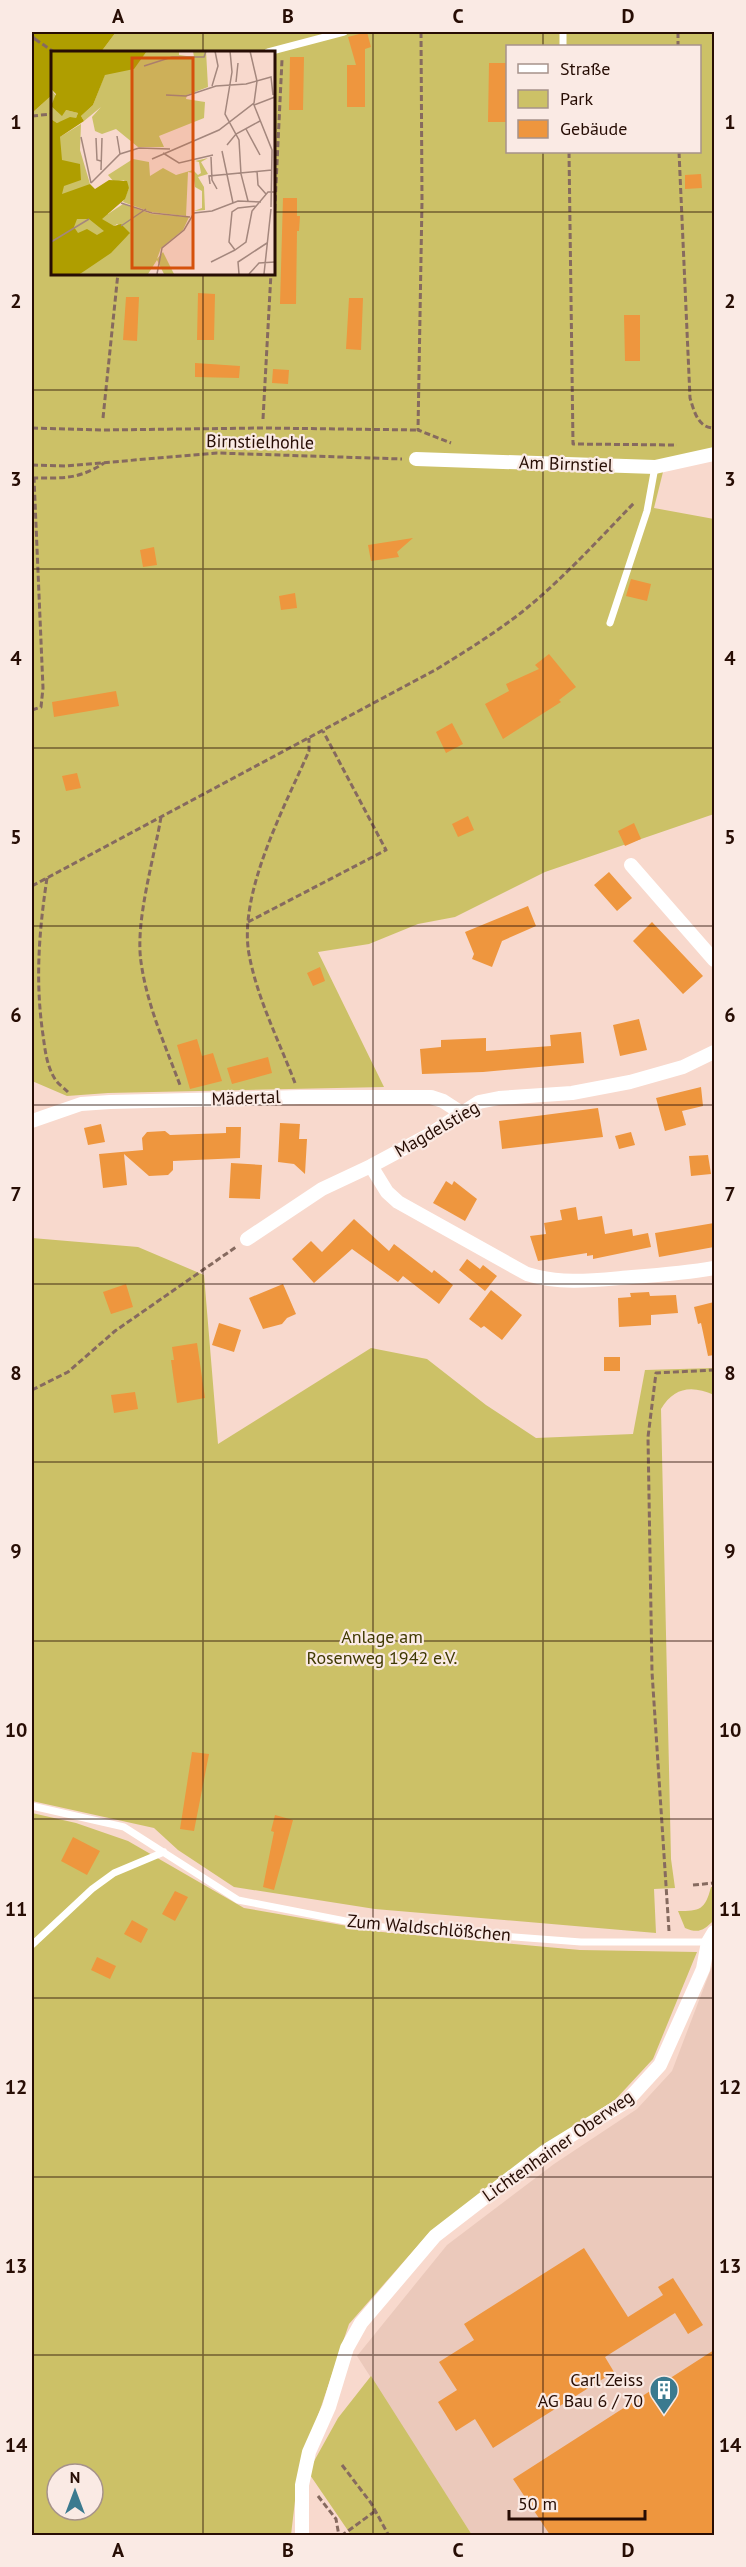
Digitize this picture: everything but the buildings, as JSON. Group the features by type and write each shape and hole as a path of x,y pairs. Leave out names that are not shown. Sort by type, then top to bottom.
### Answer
{"street":[{"name":"Am Birnstiel","path":"416,459 655,467 714,454"},
{"path":"631,865 714,960"},
{"name":"Magdelstieg","path":"247,1239 322,1188 372,1166 427,1136 460,1112 479,1102 499,1098 572,1093 630,1082 683,1066 714,1052"},
{"name":"Mädertal","path":"32,1121 81,1104 300,1097 431,1097 453,1106 460,1112"},
{"path":"372,1166 387,1192 398,1202 527,1274 546,1280 582,1281 692,1272 714,1268"},
{"name":"Lichtenhainer Oberweg","path":"302,2535 303,2479 309,2452 330,2407 347,2348 361,2323 435,2236 544,2152 627,2101 660,2065 703,1969 711,1937"}],"lane":[{"path":"272,51 344,32"},
{"path":"610,623 647,511 655,467"},
{"name":"Zum Waldschlößchen","path":"32,1806 124,1827 238,1900 371,1926 581,1942 669,1942 711,1937"},
{"path":"32,1945 92,1889 114,1873 164,1852"}],"path":[{"path":"417,430 422,201 421,32"},
{"path":"33,38 52,51"},
{"path":"274,228 283,65 281,49"},
{"path":"32,116 51,114"},
{"path":"569,153 573,444 677,445"},
{"path":"679,153 690,398 696,418 709,428 714,428"},
{"path":"103,418 118,274"},
{"path":"263,419 272,274"},
{"path":"32,428 417,430 459,446"},
{"name":"Birnstielhohle","path":"32,465 65,466 218,453 416,459"},
{"name":"Birnstielhohle","path":"33,478 70,478 87,474 104,463"},
{"path":"32,710 41,707 43,688 33,478"},
{"path":"32,886 437,669 486,639 523,611 571,567 651,486"},
{"path":"248,922 386,850 323,731"},
{"path":"300,1097 255,977 249,952 248,922 256,884 270,841 309,751 309,738"},
{"path":"161,817 142,921 141,960 148,996 186,1100"},
{"path":"47,878 39,933 37,981 45,1055 55,1080 81,1104"},
{"path":"32,1390 68,1372 116,1331 247,1239"},
{"path":"669,1942 652,1672 648,1437 656,1373 714,1370"},
{"path":"693,1885 714,1883"},
{"path":"342,2464 371,2503 390,2535"},
{"path":"303,2479 336,2518 340,2535 375,2512"}],"shaded area":[{"path":"32,32 116,32 102,51 51,51 51,96 32,113"},
{"path":"714,1961 714,2535 472,2535 357,2356 447,2245 554,2164 637,2109 672,2071"}],"green space":[{"path":"116,32 714,32 714,450 663,463 654,508 714,519 714,814 545,872 455,917 418,924 369,944 318,952 384,1087 108,1093 67,1096 32,1081 32,113 51,96 51,274 274,274 274,51 102,51"},
{"name":"Anlage am Rosenweg 1942 e.V.","path":"32,1238 138,1247 204,1275 218,1444 371,1348 427,1359 486,1405 536,1438 633,1434 645,1370 714,1368 714,1395 698,1390 684,1390 672,1396 661,1409 671,1859 675,1888 654,1889 656,1933 375,1909 234,1887 178,1850 154,1828 32,1801"},
{"path":"32,1813 76,1823 128,1841 244,1908 382,1932 580,1950 697,1952 653,2059 615,2100 536,2151 428,2234 349,2324 298,2475 291,2535 32,2536"},
{"path":"711,1887 714,1887 714,1920 701,1930 694,1931 685,1928 678,1911 700,1908 704,1905"},
{"path":"371,2376 472,2535 351,2535 308,2472 338,2418"}],"place":[{"name":"Carl Zeiss AG Bau 6 / 70","path":"664,2416"}]}
